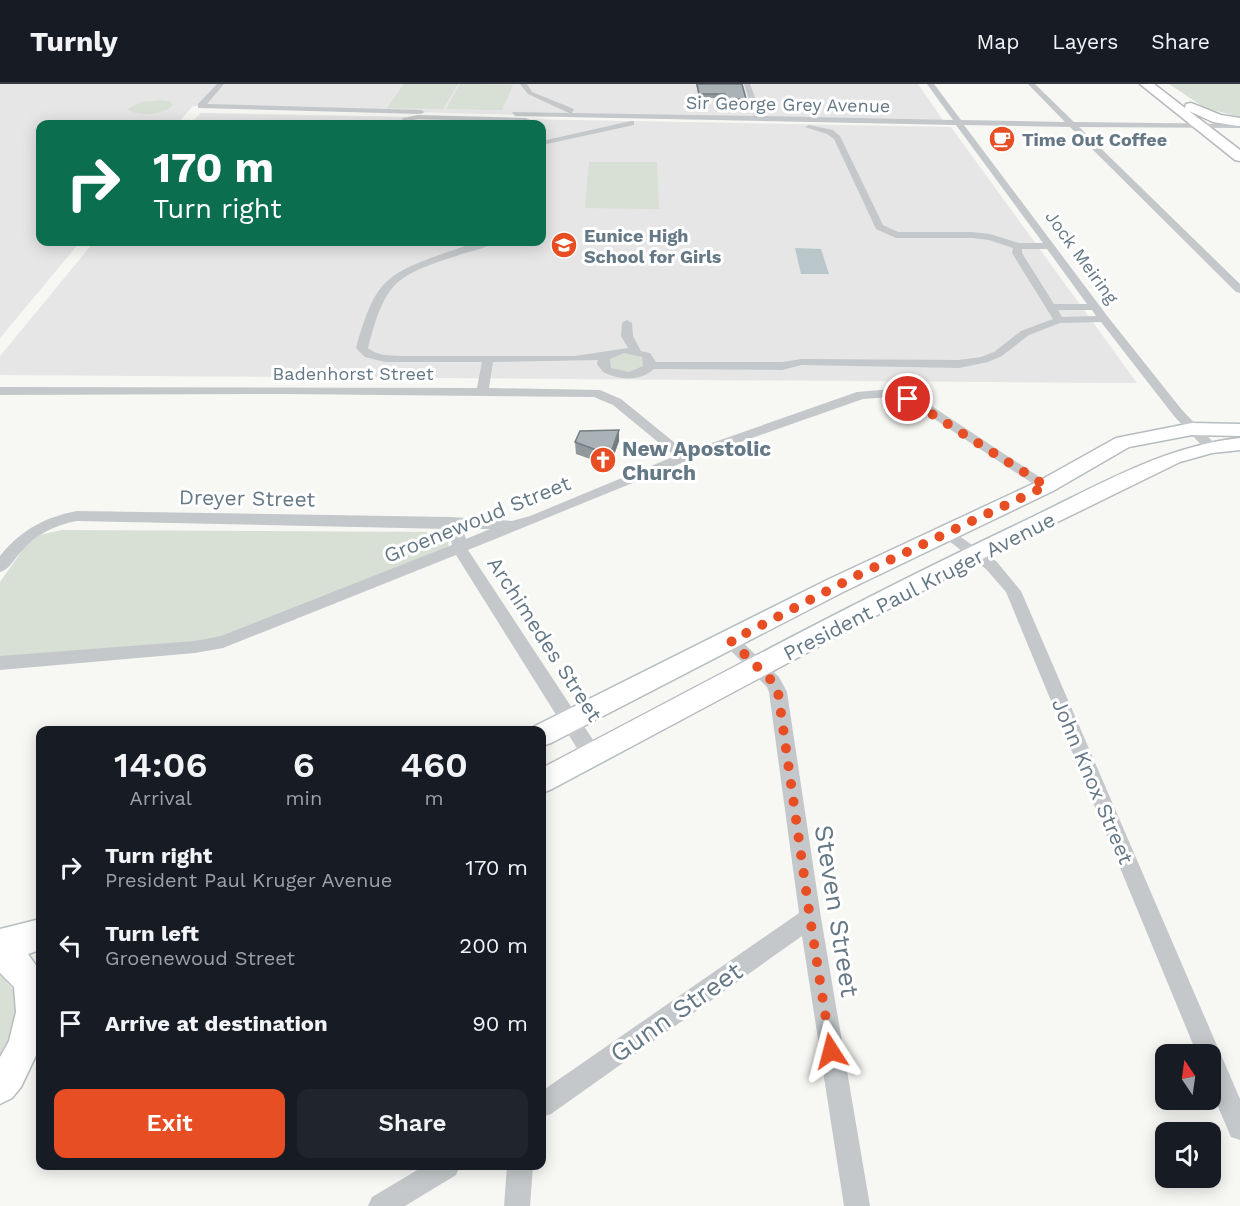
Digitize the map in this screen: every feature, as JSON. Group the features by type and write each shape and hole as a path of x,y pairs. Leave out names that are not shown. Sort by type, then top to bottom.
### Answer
{"highway":[{"path":"1146,84 1240,145"},
{"path":"1159,84 1186,104 1220,141 1240,157"},
{"path":"1186,104 1218,119 1240,123"},
{"path":"1169,126 1194,130 1220,141"}],"street":[{"name":"Sir George Grey Avenue","path":"221,84 201,106 1075,126 1205,124"},
{"path":"523,84 530,93 554,105 596,116"},
{"path":"747,84 759,118"},
{"name":"Jock Meiring","path":"930,84 1104,319 1185,421 1210,447"},
{"path":"1031,84 1240,290"},
{"path":"515,114 530,120"},
{"path":"407,120 418,117 488,120"},
{"path":"546,122 806,126 821,129 837,138 879,227 885,232 896,235 972,235 990,237 1018,246 1051,246"},
{"path":"546,141 635,122"},
{"path":"1075,126 1240,123"},
{"path":"1047,124 1068,128 1091,142"},
{"path":"546,139 548,132"},
{"path":"478,246 406,272 390,282 381,296 362,348 368,354 376,357 488,359 644,357 782,366 802,362 969,363 998,354 1025,333 1059,320 1104,319"},
{"path":"1018,246 1017,253 1059,320"},
{"path":"1051,307 1096,307"},
{"path":"608,357 613,373 629,375 645,370 644,357 627,336 627,323"},
{"path":"608,357 627,336"},
{"path":"482,392 488,359"},
{"name":"Badenhorst Street","path":"0,391 596,393 617,402 684,457"},
{"name":"Groenewoud Street","path":"0,663 213,645 460,549 513,525 535,519 684,457 845,398 861,395 892,393 920,405 1046,486"},
{"name":"President Paul Kruger Avenue","path":"546,733 946,532 1046,486 1123,442 1185,421 1240,430"},
{"name":"President Paul Kruger Avenue","path":"546,779 976,553 1173,458 1210,447 1240,444"},
{"name":"Dreyer Street","path":"0,567 14,547 29,534 46,523 62,517 451,522 513,525"},
{"name":"Archimedes Street","path":"451,522 458,533 460,549 592,754"},
{"name":"John Knox Street","path":"946,532 1003,576 1013,591 1205,1044"},
{"name":"Steven Street","path":"731,641 773,682 778,692 810,918 857,1206"},
{"name":"Gunn Street","path":"546,1102 810,918"},
{"path":"0,945 36,936"},
{"path":"0,955 20,968 31,989 33,1017 23,1049 2,1084"},
{"path":"2,1084 36,1060"},
{"name":"John Knox Street","path":"1221,1083 1240,1128"},
{"path":"381,1206 440,1170"},
{"path":"517,1206 519,1170"}],"shaded area":[{"path":"0,84 918,84 945,123 598,117 193,106 181,120 36,120 36,246 77,246 0,338"},
{"path":"404,84 458,84 443,109 387,108"},
{"path":"460,84 513,85 502,110 446,109"},
{"path":"1169,84 1240,84 1240,117 1205,108"},
{"path":"162,100 171,102 172,106 150,114 132,112 127,109 141,102"},
{"name":"Eunice High School for Girls","path":"201,113 951,127 1137,383 0,375 0,356 91,246 546,246 546,120 194,120"},
{"path":"589,162 657,162 659,209 585,208"},
{"path":"795,248 821,249 829,274 801,274"},
{"path":"622,353 639,355 645,364 637,370 628,372 610,366 609,360"},
{"path":"62,530 447,532 449,550 208,643 0,658 0,582 24,548 40,535"},
{"path":"0,975 14,990 20,1021 0,1073"}],"building":[{"path":"697,84 742,84 746,99 727,99 725,94 699,94"},
{"path":"619,430 610,455 575,442 580,431"}],"place":[{"name":"Time Out Coffee","path":"1002,139"},
{"name":"Eunice High School for Girls","path":"564,245"},
{"name":"New Apostolic Church","path":"603,460"}],"route":[{"path":"831,1051 778,692 773,682 731,641 854,577 1046,486 908,399"}]}
